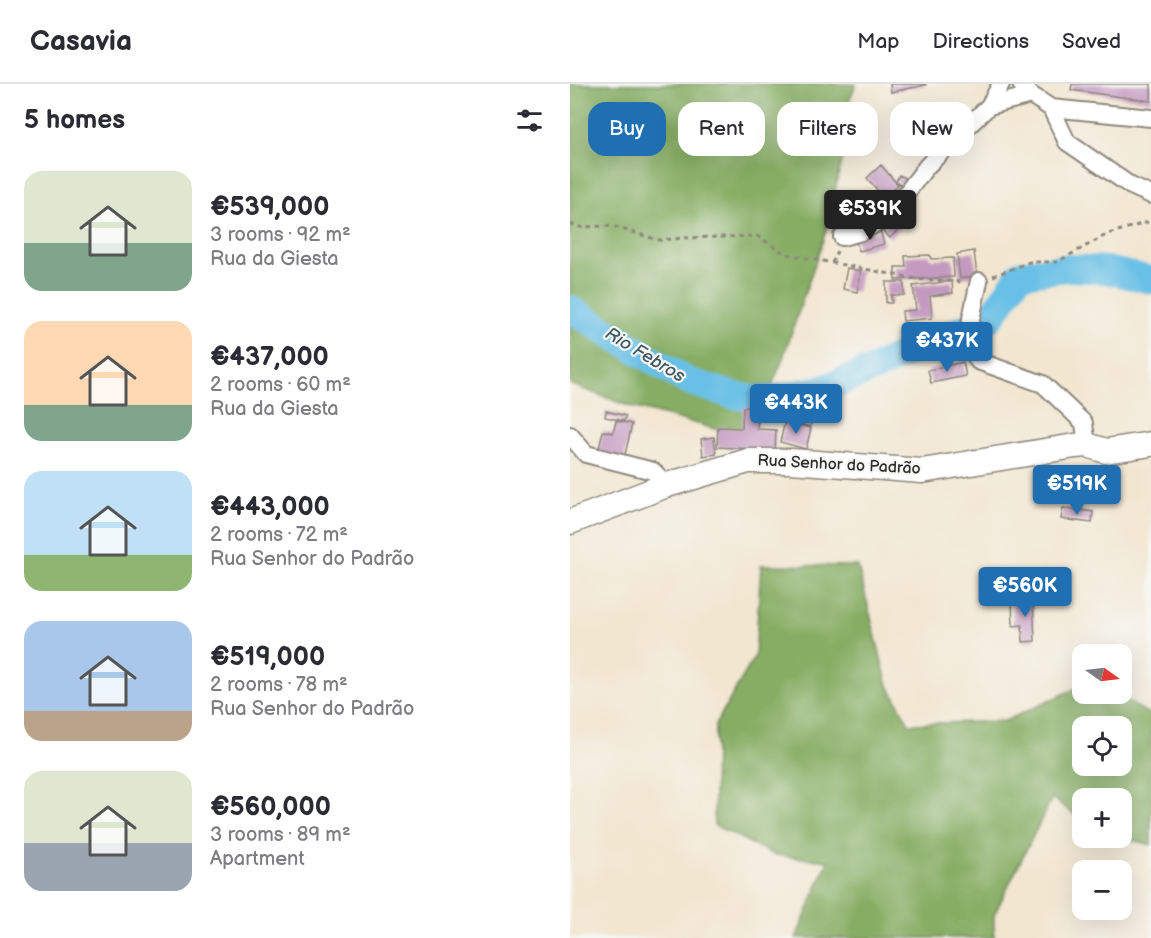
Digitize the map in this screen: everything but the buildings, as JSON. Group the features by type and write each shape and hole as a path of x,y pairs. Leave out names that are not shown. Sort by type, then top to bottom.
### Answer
{"street":[{"path":"842,237 861,232 888,218 927,166 989,106 1001,84"},
{"path":"989,106 1026,89 1051,108 1067,142 1131,186 1151,195"},
{"path":"1051,108 1151,118"},
{"path":"979,281 968,343 978,361 1043,384 1084,423 1087,445"},
{"path":"570,435 586,454 653,471 667,485"},
{"name":"Rua Senhor do Padrão","path":"570,522 667,485 748,461 791,461 922,471 1087,445 1106,451 1151,444"}],"path":[{"path":"570,224 580,227 612,226 658,240 757,236 786,254 917,279 979,281 1030,262 1057,262 1108,234 1151,221"}],"green space":[{"path":"570,84 856,84 849,102 777,102 777,156 842,156 842,159 826,231 781,364 749,439 628,406 570,384"},
{"path":"761,565 858,566 887,682 909,724 1005,721 1072,690 1072,704 1132,704 1151,715 1151,845 1132,840 1132,788 1072,788 1072,813 1052,798 994,915 994,938 796,938 828,861 774,855 714,825 715,725 755,656"}],"waterway":[{"name":"Rio Febros","path":"570,309 687,381 732,395 753,399 774,399 825,388 991,317 1020,274 1067,268 1106,270 1151,280"}]}
